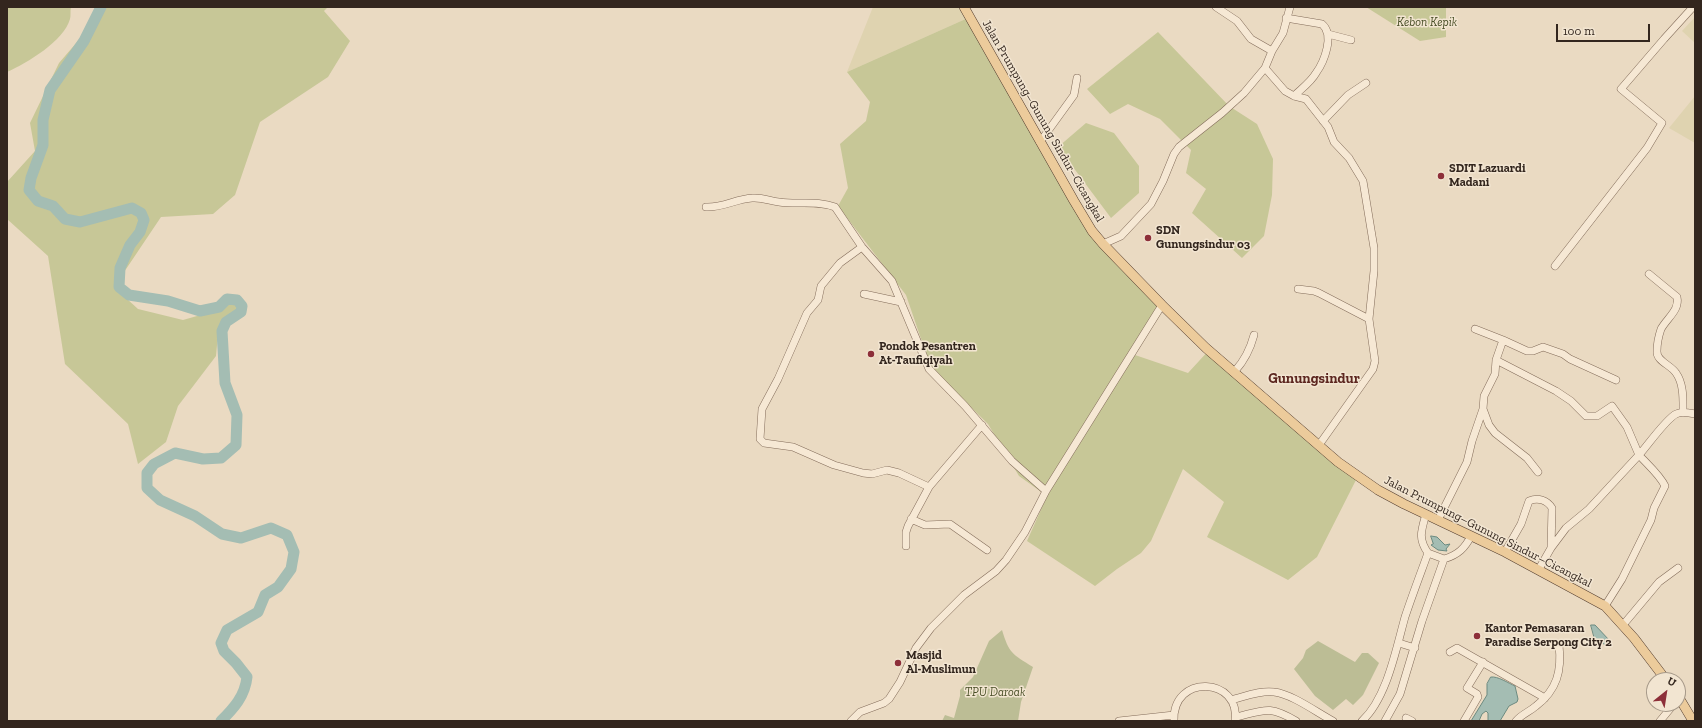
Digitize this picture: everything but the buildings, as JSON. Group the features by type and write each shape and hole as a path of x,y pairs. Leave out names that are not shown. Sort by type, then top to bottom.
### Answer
{"main road":[{"name":"Jalan Prumpung–Gunung Sindur–Cicangkal","path":"964,7 1083,216 1103,244 1206,348 1235,371 1338,462 1378,490 1539,569 1605,606 1623,625 1660,672"},
{"path":"1686,711 1693,721"}],"street":[{"path":"1216,7 1237,21 1251,39 1272,51"},
{"path":"1103,244 1121,236 1151,204 1163,181 1174,154 1179,147 1222,113 1244,93 1265,68 1272,51 1283,32 1290,7"},
{"path":"1555,266 1647,148 1662,123 1621,89 1693,7"},
{"path":"1286,18 1322,24 1328,34 1328,46 1316,74 1294,96"},
{"path":"1328,34 1351,40"},
{"path":"1265,68 1285,91 1294,96 1306,99 1324,121 1334,142 1349,158 1363,181 1374,248 1374,271 1369,319 1375,361 1373,369 1319,445"},
{"path":"1040,142 1074,95 1078,78"},
{"path":"1324,121 1348,95 1366,83"},
{"path":"706,207 715,208 752,198 762,198 786,203 828,205 835,207 862,247 892,281 929,369 965,406 1012,461 1046,491"},
{"path":"862,247 840,263 821,286 818,300 807,313 778,379 762,409 760,439 764,443 793,447 834,466 872,474 887,470 899,473 929,487"},
{"path":"1649,274 1677,297 1678,301 1676,309 1661,330 1656,352 1658,357 1678,375 1682,393 1683,412"},
{"path":"1298,289 1320,293 1369,319"},
{"path":"864,294 901,302"},
{"path":"851,721 860,712 884,703 889,699 900,682 916,648 931,628 964,595 996,571 1006,560 1025,532 1046,491 1162,305"},
{"path":"1475,329 1527,351 1533,351 1542,347 1563,354 1570,359 1616,380"},
{"path":"1235,371 1251,349 1254,335"},
{"path":"1438,520 1467,462 1483,409 1484,396 1495,374 1496,360 1503,340"},
{"path":"1496,360 1556,390 1571,401 1586,416 1597,416 1612,406 1627,427 1639,455 1662,480 1665,486 1654,508 1651,520 1625,573 1605,606"},
{"path":"1483,409 1489,425 1496,433 1527,458 1538,472"},
{"path":"1539,569 1551,548 1566,528 1589,508 1675,414 1683,412 1695,414"},
{"path":"906,546 906,532 929,487 982,425"},
{"path":"1505,552 1521,524 1529,501 1533,499 1541,499 1550,504 1552,508 1551,548"},
{"path":"1426,514 1422,529 1422,544 1428,554 1444,559 1455,556 1466,545 1471,536"},
{"path":"911,520 925,525 950,524 987,550"},
{"path":"1362,721 1367,716 1384,687 1399,643 1406,616 1428,554"},
{"path":"1385,721 1400,694 1422,621 1444,559"},
{"path":"1623,625 1659,582 1678,568"},
{"path":"1399,643 1415,648"},
{"path":"1516,721 1545,698 1557,679 1561,662 1559,645"},
{"path":"1450,652 1457,648 1545,698"},
{"path":"1464,721 1478,696 1467,688 1483,662"},
{"path":"1119,721 1174,718 1178,700 1183,694 1200,686 1209,686 1225,693 1231,700 1236,719 1272,710 1281,712 1296,721"},
{"path":"1231,700 1260,693 1274,692 1288,696 1333,721"},
{"path":"1660,721 1667,712"}],"shaded area":[{"path":"873,7 965,7 970,17 847,72"},
{"path":"1695,17 1695,43 1682,31"},
{"path":"1695,96 1695,143 1669,128"},
{"path":"1431,536 1437,537 1445,545 1450,544 1446,549 1447,551 1438,550 1431,545 1433,544"},
{"path":"1591,625 1595,625 1610,641 1607,647 1595,640"},
{"path":"1491,677 1500,679 1515,686 1518,699 1517,702 1509,706 1500,721 1488,721 1488,713 1486,711 1482,714 1479,721 1471,721 1487,695 1487,684"}],"green space":[{"path":"7,7 71,7 70,19 66,27 53,43 34,57 7,72"},
{"path":"101,7 328,7 324,11 350,41 328,77 260,122 235,195 213,214 161,217 114,287 138,309 183,320 211,312 228,298 237,302 238,310 218,334 216,356 178,406 166,442 138,464 128,424 65,364 48,256 7,219 7,182 35,151 30,123 59,63 96,20"},
{"name":"Kebon Kepik","path":"1366,7 1446,7 1446,37 1420,41"},
{"path":"970,17 1099,239 1165,307 1135,355 1188,373 1210,349 1356,480 1317,557 1288,580 1207,537 1224,502 1183,469 1151,541 1141,553 1095,586 1027,541 1047,496 1019,476 988,424 931,368 906,295 838,206 848,188 840,144 866,121 870,102 847,72"},
{"path":"1158,32 1229,106 1257,124 1273,159 1272,195 1264,236 1242,258 1192,213 1206,189 1186,173 1191,150 1160,119 1128,104 1110,114 1087,89"},
{"path":"1086,123 1114,133 1139,166 1139,193 1111,218 1058,147"},
{"name":"TPU Daroak","path":"1002,630 1007,644 1012,652 1033,667 1021,702 1018,721 942,721 945,715 954,718 960,696 960,690 973,677 989,641"},
{"path":"1318,641 1355,662 1362,653 1368,653 1379,663 1363,695 1353,705 1346,699 1333,710 1315,696 1294,669 1303,658 1306,650"}],"waterway":[{"path":"101,7 84,41 50,90 43,120 43,145 31,178 29,190 38,201 53,206 65,219 80,222 132,208 141,213 144,220 140,232 130,245 120,268 119,287 129,295 168,301 200,311 219,307 227,299 237,300 242,306 241,312 226,322 222,331 225,383 237,415 236,445 221,458 203,459 175,453 154,464 147,473 147,488 160,500 195,516 222,534 241,538 271,528 287,535 294,552 291,569 278,587 265,595 258,612 227,630 221,643 224,651 247,677 241,696 221,721"}],"place":[{"name":"SDIT Lazuardi Madani","path":"1441,176"},
{"name":"SDN Gunungsindur 03","path":"1148,238"},
{"name":"Pondok Pesantren At-Taufiqiyah","path":"871,354"},
{"name":"Kantor Pemasaran Paradise Serpong City 2","path":"1477,636"},
{"name":"Masjid Al-Muslimun","path":"898,663"}],"district":[{"name":"Gunungsindur","path":"1314,379"}]}
